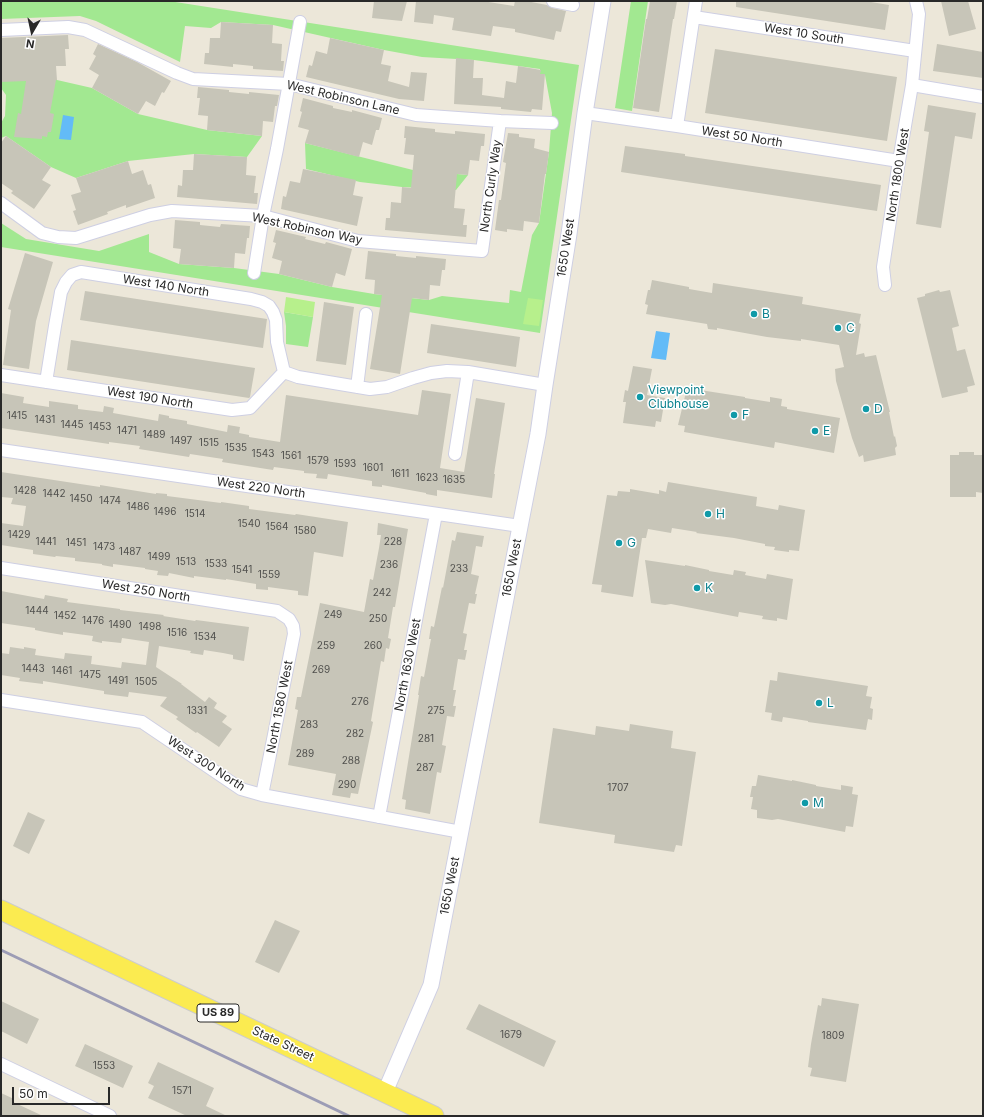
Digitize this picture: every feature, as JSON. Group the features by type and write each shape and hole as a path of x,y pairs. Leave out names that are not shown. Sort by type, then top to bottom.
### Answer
{"main road":[{"name":"State Street","path":"1,910 434,1116"}],"street":[{"path":"553,1 573,5"},
{"name":"1650 West","path":"385,1092 431,985 538,434 569,234 584,113 603,1"},
{"path":"677,126 696,1"},
{"name":"North 1800 West","path":"884,285 884,267 899,162 912,86 918,14 916,1"},
{"name":"West 10 South","path":"694,17 915,51"},
{"path":"254,273 263,216 277,150 300,22"},
{"name":"West Robinson Lane","path":"1,30 68,27 85,30 193,79 289,84 416,115 552,123"},
{"path":"912,86 983,97"},
{"name":"West 50 North","path":"584,113 677,126 899,162"},
{"name":"North Curly Way","path":"482,251 500,121"},
{"name":"West Robinson Way","path":"1,203 42,233 58,237 76,238 150,215 172,212 263,216 358,241 482,251"},
{"name":"West 140 North","path":"46,382 61,292 66,282 72,275 81,272 262,302 269,306 276,320 277,342 284,372"},
{"path":"357,387 366,314"},
{"path":"284,372 298,377 370,389 387,387 431,373 447,371 468,372 545,385"},
{"name":"West 190 North","path":"1,375 232,410 250,408 284,372"},
{"path":"455,454 468,372"},
{"name":"West 220 North","path":"1,450 520,526"},
{"name":"North 1630 West","path":"379,817 436,514"},
{"name":"West 250 North","path":"1,568 277,611 289,619"},
{"name":"North 1580 West","path":"262,795 294,634 293,626 289,619"},
{"name":"West 300 North","path":"1,700 142,722 241,789 262,795 461,832"},
{"path":"1,1064 110,1116"}],"green space":[{"path":"1,1 169,1 579,65 540,333 1,247 1,223 26,239 99,251 149,234 149,252 179,264 234,268 279,274 332,287 374,294 429,300 442,296 509,303 510,290 521,292 532,235 539,223 549,152 552,113 545,75 540,74 540,69 474,60 422,57 273,25 221,22 211,28 185,26 180,62 96,21 80,16 1,19"},
{"path":"631,1 648,1 632,111 615,108"},
{"path":"57,80 92,88 138,114 207,130 262,136 247,157 194,154 128,161 76,178 51,167 6,136 1,138 1,123 5,116 6,95 1,88 1,81"},
{"path":"305,143 413,170 468,175 456,190 402,187 360,182 306,169"},
{"path":"286,297 315,302 313,317 284,312"},
{"path":"528,298 543,300 539,326 523,324"},
{"path":"284,312 313,317 308,347 286,344"}],"water":[{"path":"63,115 74,117 71,140 59,139"},
{"path":"656,331 670,333 666,360 651,358"}],"building":[{"path":"374,1 407,1 402,21 372,18"},
{"path":"416,1 482,1 514,6 515,1 526,1 547,5 552,8 566,11 561,32 556,31 554,40 515,32 515,29 493,26 491,36 452,30 454,18 434,15 433,24 414,22"},
{"path":"650,1 677,1 659,112 633,108"},
{"path":"736,1 865,1 889,5 885,30 736,7"},
{"path":"941,1 968,1 976,29 949,36"},
{"path":"221,22 273,25 272,43 282,44 281,61 284,61 283,71 253,69 253,66 233,64 233,67 204,64 205,53 209,53 210,38 220,38"},
{"path":"68,35 69,49 65,49 66,66 56,66 57,80 50,113 54,114 51,132 48,132 47,137 42,136 42,139 14,137 18,113 21,114 26,81 1,82 1,38"},
{"path":"330,38 384,50 381,64 391,66 388,81 409,87 411,72 427,73 424,101 399,99 306,77 309,65 312,66 316,51 327,54"},
{"path":"98,44 137,62 171,81 164,93 162,92 155,106 146,101 138,114 92,88 99,75 89,69 96,56 93,54"},
{"path":"937,44 983,52 983,78 933,71"},
{"path":"715,49 897,77 887,141 705,113"},
{"path":"456,58 474,60 473,78 483,78 482,95 504,98 506,81 516,83 518,66 541,70 540,74 545,74 542,110 532,109 531,112 501,109 501,107 454,104"},
{"path":"198,87 229,90 229,92 249,94 249,92 279,95 277,106 275,106 273,122 263,121 262,136 207,130 208,116 198,115 200,98 197,98"},
{"path":"303,98 333,106 333,108 352,112 352,110 382,118 379,130 376,130 372,145 363,142 359,157 305,143 309,130 298,127 302,112 300,111"},
{"path":"928,105 976,113 972,139 955,136 941,228 916,224 929,132 924,131"},
{"path":"405,126 435,129 435,132 455,134 455,131 485,134 484,146 481,146 479,161 470,160 468,175 457,174 454,208 465,209 463,225 467,225 466,237 385,230 386,218 390,218 391,202 401,203 402,187 411,188 414,155 404,154 406,138 404,138"},
{"path":"508,133 519,134 519,137 535,139 534,148 549,152 539,223 524,221 523,231 507,229 507,232 495,230 506,163 503,162"},
{"path":"6,136 51,167 42,180 51,185 34,209 11,193 13,191 1,183 1,143"},
{"path":"625,146 881,185 877,211 621,172"},
{"path":"194,154 247,157 246,175 256,176 254,193 258,193 257,204 177,197 178,185 182,186 183,170 193,170"},
{"path":"128,161 132,174 143,170 148,185 151,184 155,198 126,208 126,205 107,212 108,214 78,225 73,211 76,210 71,195 81,192 76,178"},
{"path":"303,169 356,180 353,195 363,197 357,226 281,209 283,196 286,197 290,181 300,183"},
{"path":"175,220 200,222 200,225 220,227 221,224 250,226 245,254 235,253 234,268 179,264 181,249 173,248"},
{"path":"276,230 306,237 305,239 325,244 326,242 352,249 345,276 336,273 332,287 279,274 282,261 272,258 276,243 273,242"},
{"path":"368,251 396,254 396,256 446,259 445,270 442,270 440,286 430,285 429,300 412,298 400,374 370,369 382,295 374,294 375,280 365,279"},
{"path":"25,253 53,262 36,321 29,369 3,365 11,310 8,309"},
{"path":"652,280 712,293 713,283 803,297 802,304 861,314 859,323 861,324 856,355 864,353 865,357 876,355 897,446 895,448 896,455 864,462 863,455 859,457 836,381 835,369 844,367 839,345 801,339 801,341 767,337 717,328 717,330 708,329 707,324 646,314 648,305 645,304"},
{"path":"939,290 940,292 950,290 959,326 952,328 957,351 965,349 975,385 967,387 968,392 942,398 917,298"},
{"path":"85,291 267,319 263,348 80,320"},
{"path":"324,302 354,307 346,365 316,361"},
{"path":"431,324 520,337 516,367 427,353"},
{"path":"71,340 255,368 250,397 67,370"},
{"name":"Viewpoint Clubhouse","path":"633,366 652,369 647,395 665,398 661,422 656,421 655,427 623,423 626,402 623,402 625,390 628,391"},
{"name":"F","path":"687,388 770,402 770,397 782,399 781,406 787,407 787,409 840,418 834,453 775,442 774,448 684,432 685,426 678,425"},
{"path":"422,390 451,394 440,468 464,472 476,398 505,403 494,474 492,498 437,490 437,496 382,485 382,487 372,486 372,481 328,474 327,479 316,478 317,474 304,473 304,471 274,467 273,470 222,462 223,459 190,454 189,457 139,449 140,446 109,442 109,444 1,428 1,393 24,397 23,403 49,407 49,401 78,405 78,409 103,412 104,406 114,408 113,413 158,421 159,414 169,416 169,418 187,421 187,424 227,432 228,425 240,427 239,433 249,435 249,437 280,442 286,395 418,415"},
{"path":"959,452 974,452 974,455 983,455 983,493 976,492 976,497 950,497 950,455 959,455"},
{"path":"1,472 100,487 100,485 156,494 167,494 167,496 249,506 249,509 348,522 343,557 314,552 308,596 298,595 298,591 268,587 268,590 256,589 256,584 226,579 194,576 194,578 169,573 168,576 157,575 158,571 145,568 113,564 113,567 102,564 75,561 75,558 33,554 33,550 1,545 1,523 23,526 26,506 11,504 13,498 1,497"},
{"path":"668,482 757,497 756,506 778,510 779,505 805,510 799,551 789,550 789,552 774,550 775,547 765,546 765,544 672,528 671,533 648,529 646,538 642,538 633,597 601,592 602,585 592,584 607,495 617,496 618,491 630,492 630,489 659,494 659,490 666,492"},
{"path":"378,523 408,529 395,607 393,607 388,638 391,639 389,649 386,648 384,662 381,661 371,721 373,722 358,794 351,793 350,798 332,795 336,774 288,765 298,710 295,709 297,697 301,697 320,603 364,612 370,579 373,580 379,548 381,535 377,535"},
{"path":"457,532 484,536 482,547 476,546 471,574 479,576 475,594 477,594 475,604 469,603 463,633 467,634 464,650 467,650 465,660 458,659 453,690 456,690 453,706 456,706 454,717 447,716 442,745 446,746 441,773 437,772 430,814 405,809 406,800 402,799 421,676 424,677 431,639 429,639 431,626 434,627 452,540 455,541"},
{"name":"K","path":"645,560 685,565 733,575 734,570 746,572 745,575 766,579 767,574 793,579 787,620 777,618 777,621 762,619 763,616 739,612 738,617 671,604 665,605 651,603"},
{"path":"1,591 44,599 45,595 68,599 67,602 164,615 163,616 195,621 249,627 244,661 233,659 233,655 223,653 204,650 203,655 190,653 191,651 159,646 156,667 182,684 205,702 209,697 217,703 214,708 227,716 222,722 232,729 219,747 197,732 196,733 176,719 178,717 160,706 167,697 129,692 128,697 104,694 104,691 43,681 43,684 19,681 20,678 1,675 1,653 9,654 10,647 36,649 35,655 64,659 65,653 92,656 91,664 121,668 122,662 146,665 149,642 122,638 121,643 102,641 102,643 92,641 93,636 63,632 63,635 35,630 35,628 1,623"},
{"name":"L","path":"778,672 868,686 866,696 872,697 870,708 873,709 872,720 868,719 866,730 783,717 782,722 771,720 772,713 765,712 770,680 777,681"},
{"path":"630,724 673,731 671,748 696,752 682,846 676,845 674,852 614,843 615,835 539,823 553,728 595,735 596,726 629,731"},
{"name":"M","path":"758,775 841,790 841,785 853,787 852,794 858,795 853,827 846,826 845,832 778,819 772,820 757,818 757,810 751,809 753,797 750,797 752,786 756,786"},
{"path":"28,812 45,820 29,854 13,846"},
{"path":"275,920 300,931 279,973 255,962"},
{"path":"822,998 859,1004 846,1082 810,1076 812,1068 808,1067 811,1044 818,1005 821,1006"},
{"path":"1,1001 39,1019 27,1044 1,1031"},
{"path":"479,1004 556,1041 544,1067 466,1029"},
{"path":"85,1044 133,1066 123,1088 75,1066"},
{"path":"158,1062 214,1088 206,1106 227,1116 187,1116 148,1098 154,1086 148,1083"},
{"path":"1,1093 14,1099 13,1102 43,1116 1,1116"}],"railway":[{"path":"1,950 349,1116"}],"place":[{"name":"B","path":"754,314"},
{"name":"C","path":"838,328"},
{"name":"Viewpoint Clubhouse","path":"640,397"},
{"name":"D","path":"866,409"},
{"name":"F","path":"734,415"},
{"name":"E","path":"815,431"},
{"name":"H","path":"708,514"},
{"name":"G","path":"619,543"},
{"name":"K","path":"697,588"},
{"name":"L","path":"819,703"},
{"name":"M","path":"805,803"}]}
